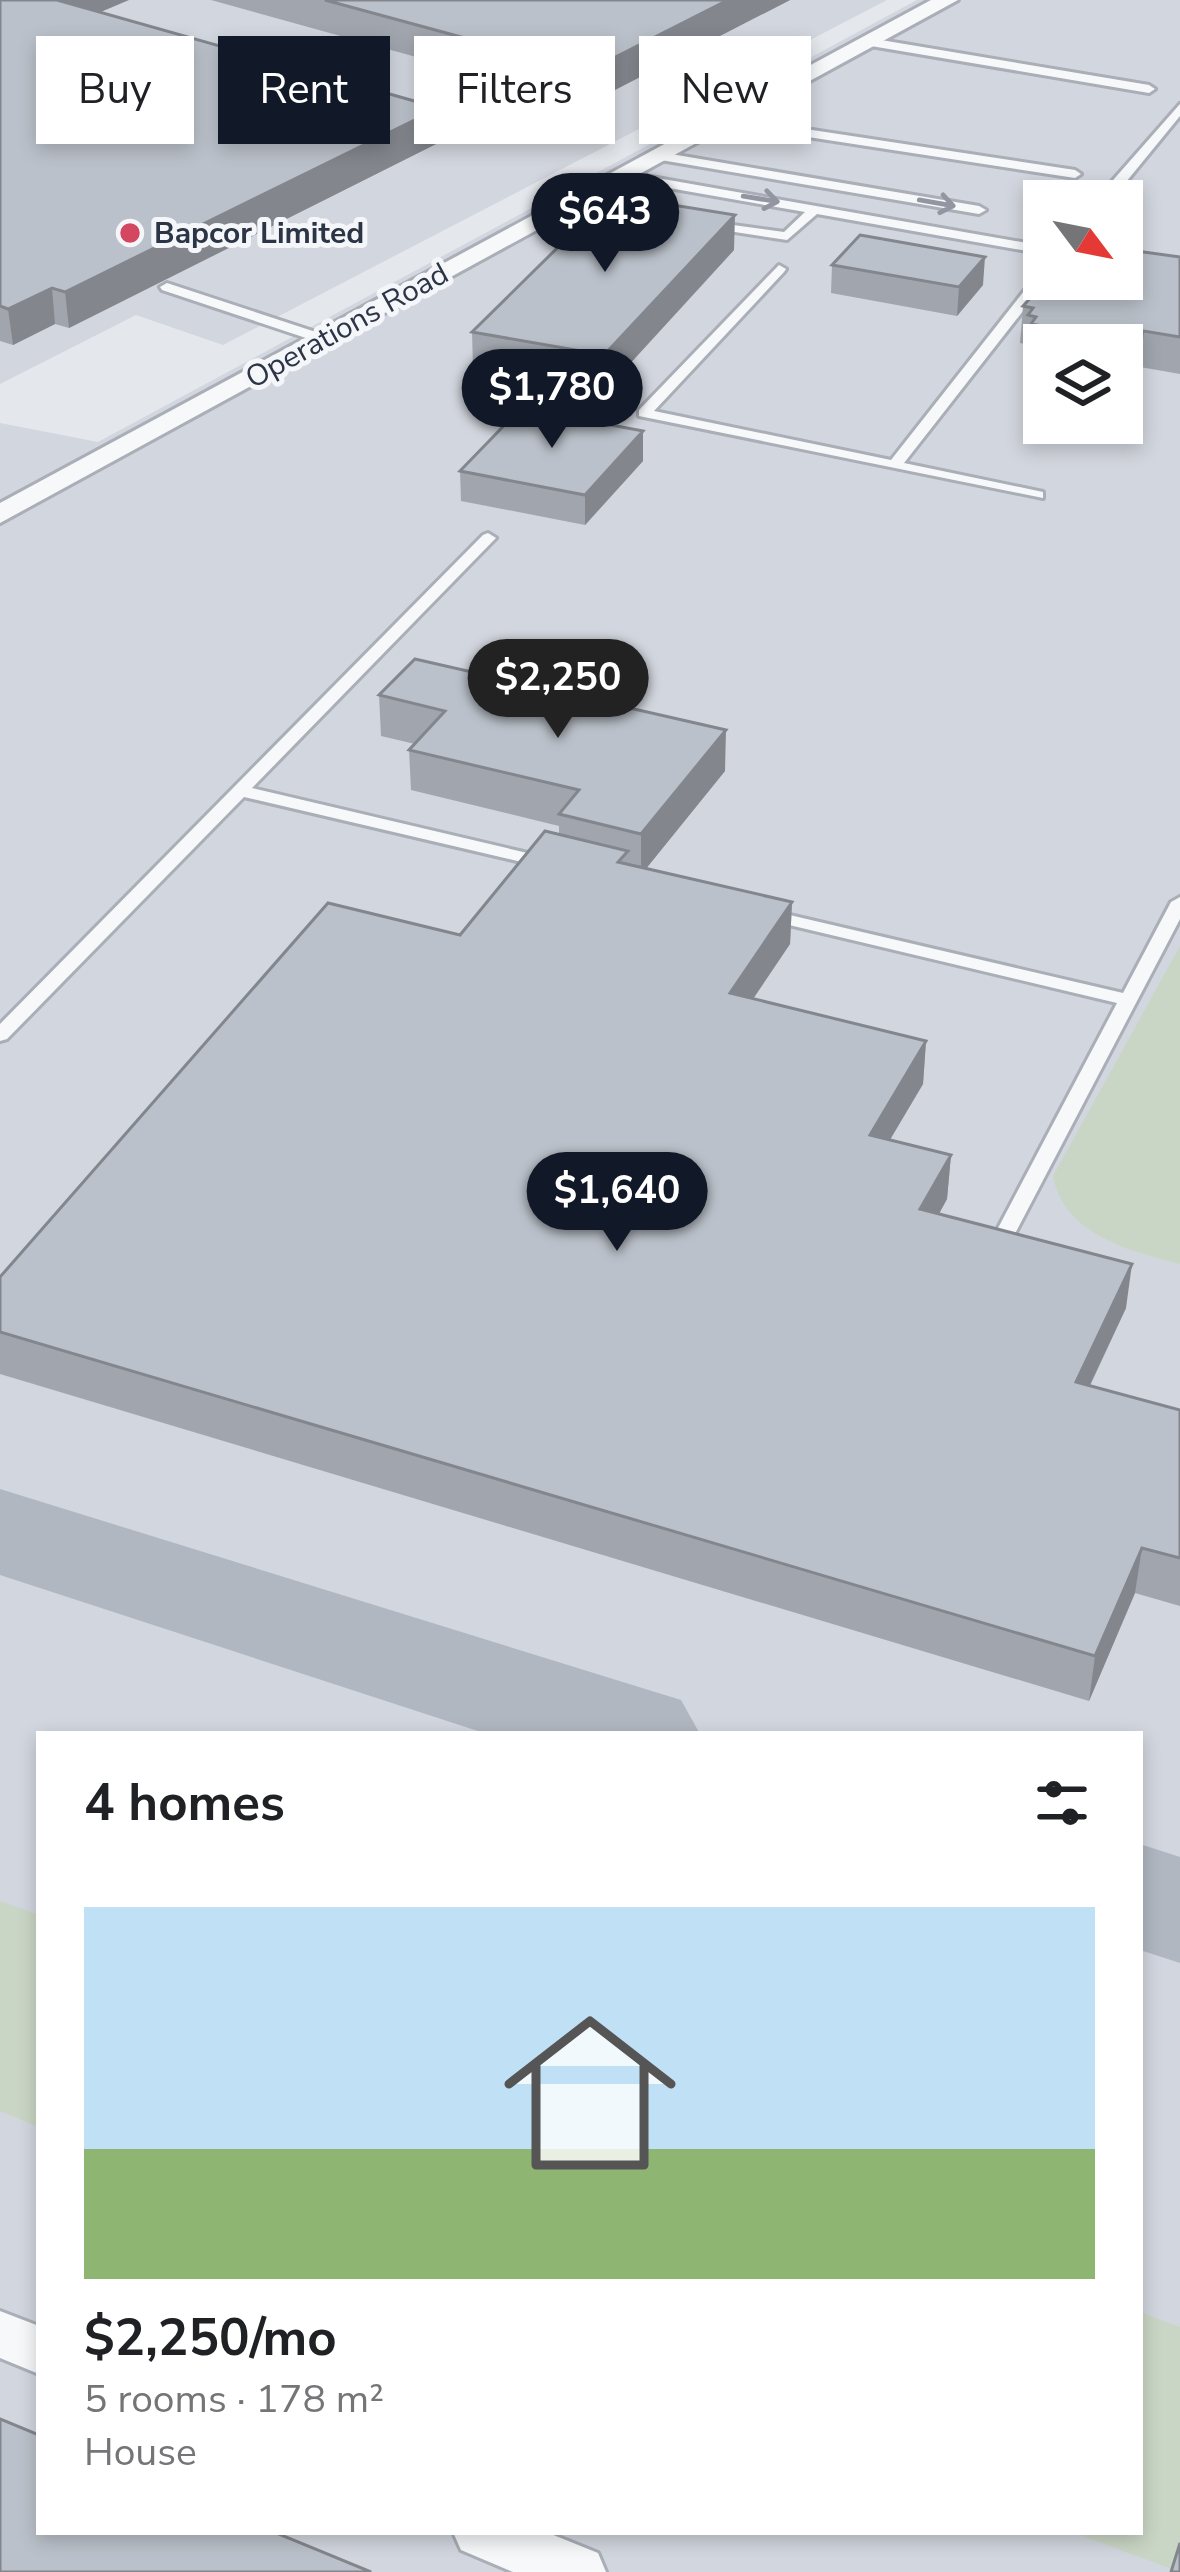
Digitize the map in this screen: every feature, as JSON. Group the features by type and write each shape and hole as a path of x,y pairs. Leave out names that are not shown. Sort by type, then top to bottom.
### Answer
{"street":[{"name":"Operations Road","path":"0,514 947,0"},
{"path":"0,2333 36,2349"},
{"path":"488,2535 578,2572"}],"lane":[{"path":"869,43 1149,89"},
{"path":"1120,180 1180,108"},
{"path":"811,134 1075,174"},
{"path":"659,156 980,210"},
{"path":"623,176 1023,246"},
{"path":"573,203 640,213"},
{"path":"682,220 788,236 816,208"},
{"path":"779,268 644,413 1038,495"},
{"path":"167,287 323,339"},
{"path":"895,464 1024,300"},
{"path":"0,1035 488,538"},
{"path":"242,791 567,868"},
{"path":"998,1247 1180,902"},
{"path":"754,912 1126,999"}],"shaded area":[{"path":"0,0 887,0 811,39 639,36 639,129 615,141 615,36 414,36 414,144 610,144 223,345 136,315 0,384"},
{"path":"917,0 1180,0 1180,2572 0,2572 0,423 98,442 650,144 811,144 811,57"}],"green space":[{"path":"1180,946 1180,1264 1121,1246 1085,1226 1070,1213 1053,1176"},
{"path":"0,1901 36,1914 36,2126 0,2111"},
{"path":"1143,2313 1180,2327 1180,2572 1080,2535 1143,2535"}],"building":[{"path":"0,0 57,0 184,36 36,36 36,144 194,144 194,39 218,46 218,144 366,144 65,292 52,288 8,309 0,306"},
{"path":"325,0 728,0 657,36 639,36 639,45 615,57 615,36 457,36"},
{"path":"390,94 414,101 414,120 390,132"},
{"path":"611,195 735,215 604,355 472,332"},
{"path":"860,235 985,257 959,287 832,265"},
{"path":"1143,252 1180,257 1180,337 1143,332 1143,324 1031,324 1036,317 1028,315 1033,308 1023,306 1029,300 1143,300"},
{"path":"521,408 643,431 585,495 460,471"},
{"path":"415,659 726,730 641,834 559,814 579,790 409,750 445,711 379,695"},
{"path":"545,831 628,851 618,862 792,902 730,993 926,1041 870,1135 951,1155 920,1209 1132,1264 1076,1382 1180,1410 1180,1558 1142,1548 1095,1656 0,1332 0,1277 328,903 460,935"},
{"path":"0,2419 36,2434 36,2535 281,2535 371,2572 0,2572"},
{"path":"1180,2543 1180,2572 1171,2572"}],"taxiway":[{"path":"0,1531 627,1731"},
{"path":"1143,1898 1180,1910"}],"place":[{"name":"Bapcor Limited","path":"130,233"}]}
